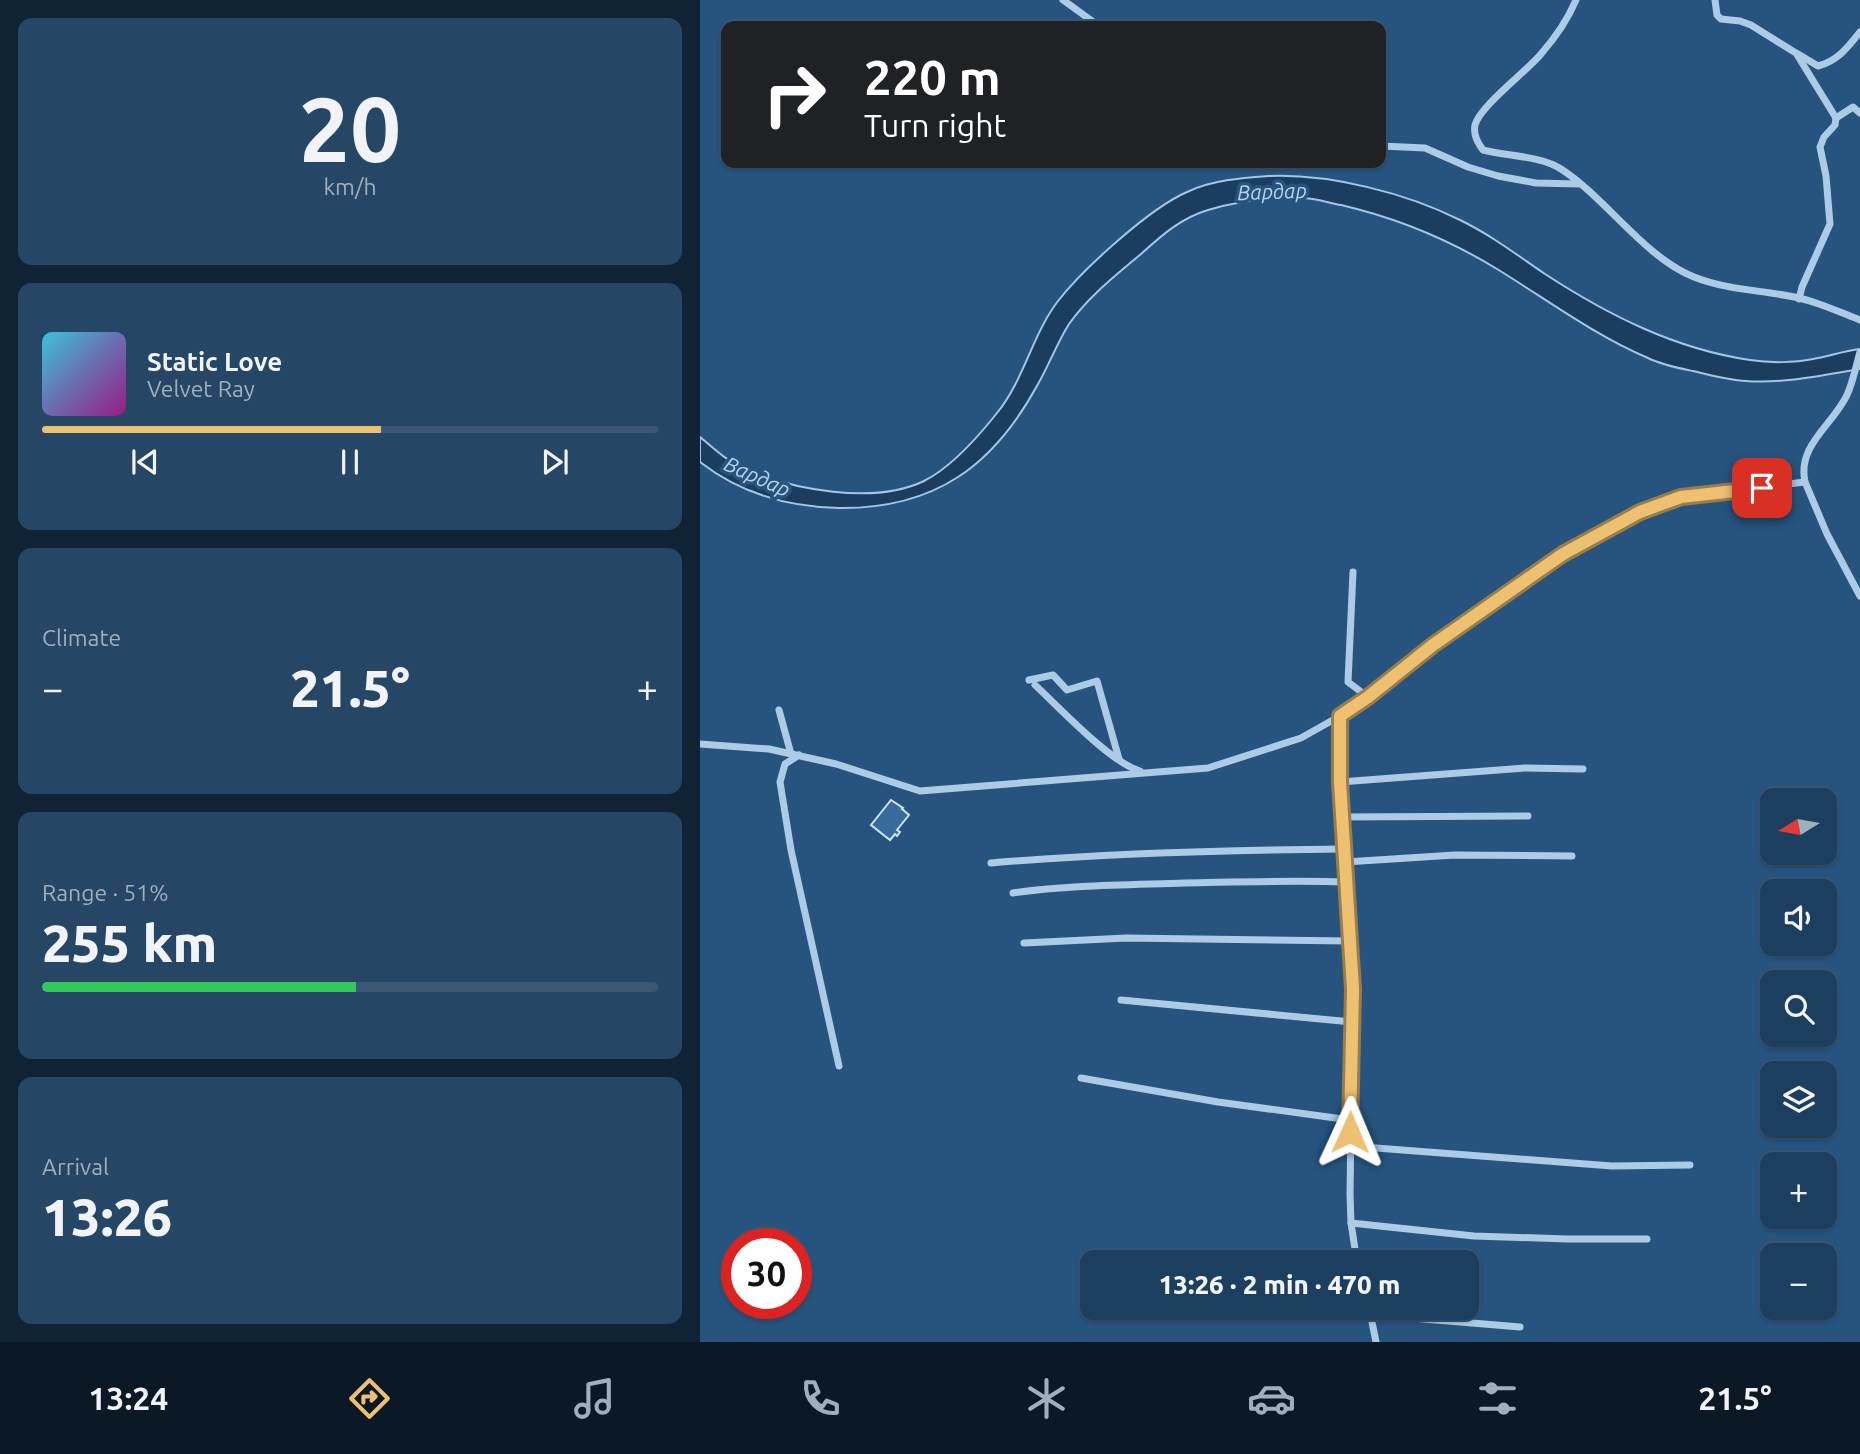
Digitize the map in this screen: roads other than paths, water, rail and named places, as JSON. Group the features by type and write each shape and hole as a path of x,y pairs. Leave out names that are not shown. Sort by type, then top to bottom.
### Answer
{"street":[{"path":"1063,0 1092,21"},
{"path":"1576,0 1571,13 1541,55 1482,113 1475,126 1476,140 1483,150 1534,159 1559,167 1653,251 1692,276 1720,286 1799,299 1860,320"},
{"path":"1715,0 1717,15 1721,19 1751,25 1818,66 1831,63 1860,32"},
{"path":"1796,53 1836,118 1835,125 1824,137 1820,147 1826,176 1830,223 1799,299"},
{"path":"1836,118 1853,107 1860,113"},
{"path":"1386,146 1425,148 1468,167 1498,176 1536,183 1579,184"},
{"path":"1860,352 1847,395 1809,449 1804,467 1805,482 1827,534 1860,596"},
{"path":"700,744 769,749 836,764 920,791 1208,768 1301,738 1340,716 1433,645 1563,554 1640,512 1681,497 1805,482"},
{"path":"1353,572 1352,637 1347,674 1348,682 1368,697"},
{"path":"1118,759 1097,681 1067,690 1053,675 1032,682 1084,732 1128,768 1148,773"},
{"path":"779,710 795,755"},
{"path":"1340,716 1340,782 1350,941 1351,1223 1355,1250"},
{"path":"795,755 785,764 780,782 791,850 839,1066"},
{"path":"1340,782 1525,768 1583,769"},
{"path":"1342,817 1528,817"},
{"path":"991,863 1193,850 1344,849"},
{"path":"1345,862 1455,855 1572,856"},
{"path":"1013,893 1143,884 1283,880 1346,882"},
{"path":"1024,943 1125,938 1350,941"},
{"path":"1121,1000 1352,1022"},
{"path":"1081,1078 1218,1102 1350,1120"},
{"path":"1350,1146 1612,1166 1690,1165"},
{"path":"1351,1223 1474,1236 1647,1239"},
{"path":"1372,1320 1376,1342"},
{"path":"1436,1320 1520,1327"}],"water":[{"name":"Вардар","path":"1270,176 1318,178 1368,187 1439,210 1482,232 1593,303 1643,328 1695,348 1765,362 1806,360 1860,349 1860,369 1760,382 1726,378 1664,364 1609,339 1479,258 1422,231 1362,210 1317,200 1266,199 1219,207 1180,222 1112,278 1069,324 1038,384 1001,439 980,460 932,491 904,501 873,506 839,508 801,505 748,490 700,462 700,437 743,468 785,483 809,488 833,492 882,492 924,481 954,460 990,422 1014,386 1041,328 1058,301 1118,240 1155,211 1187,192 1217,182"}]}
